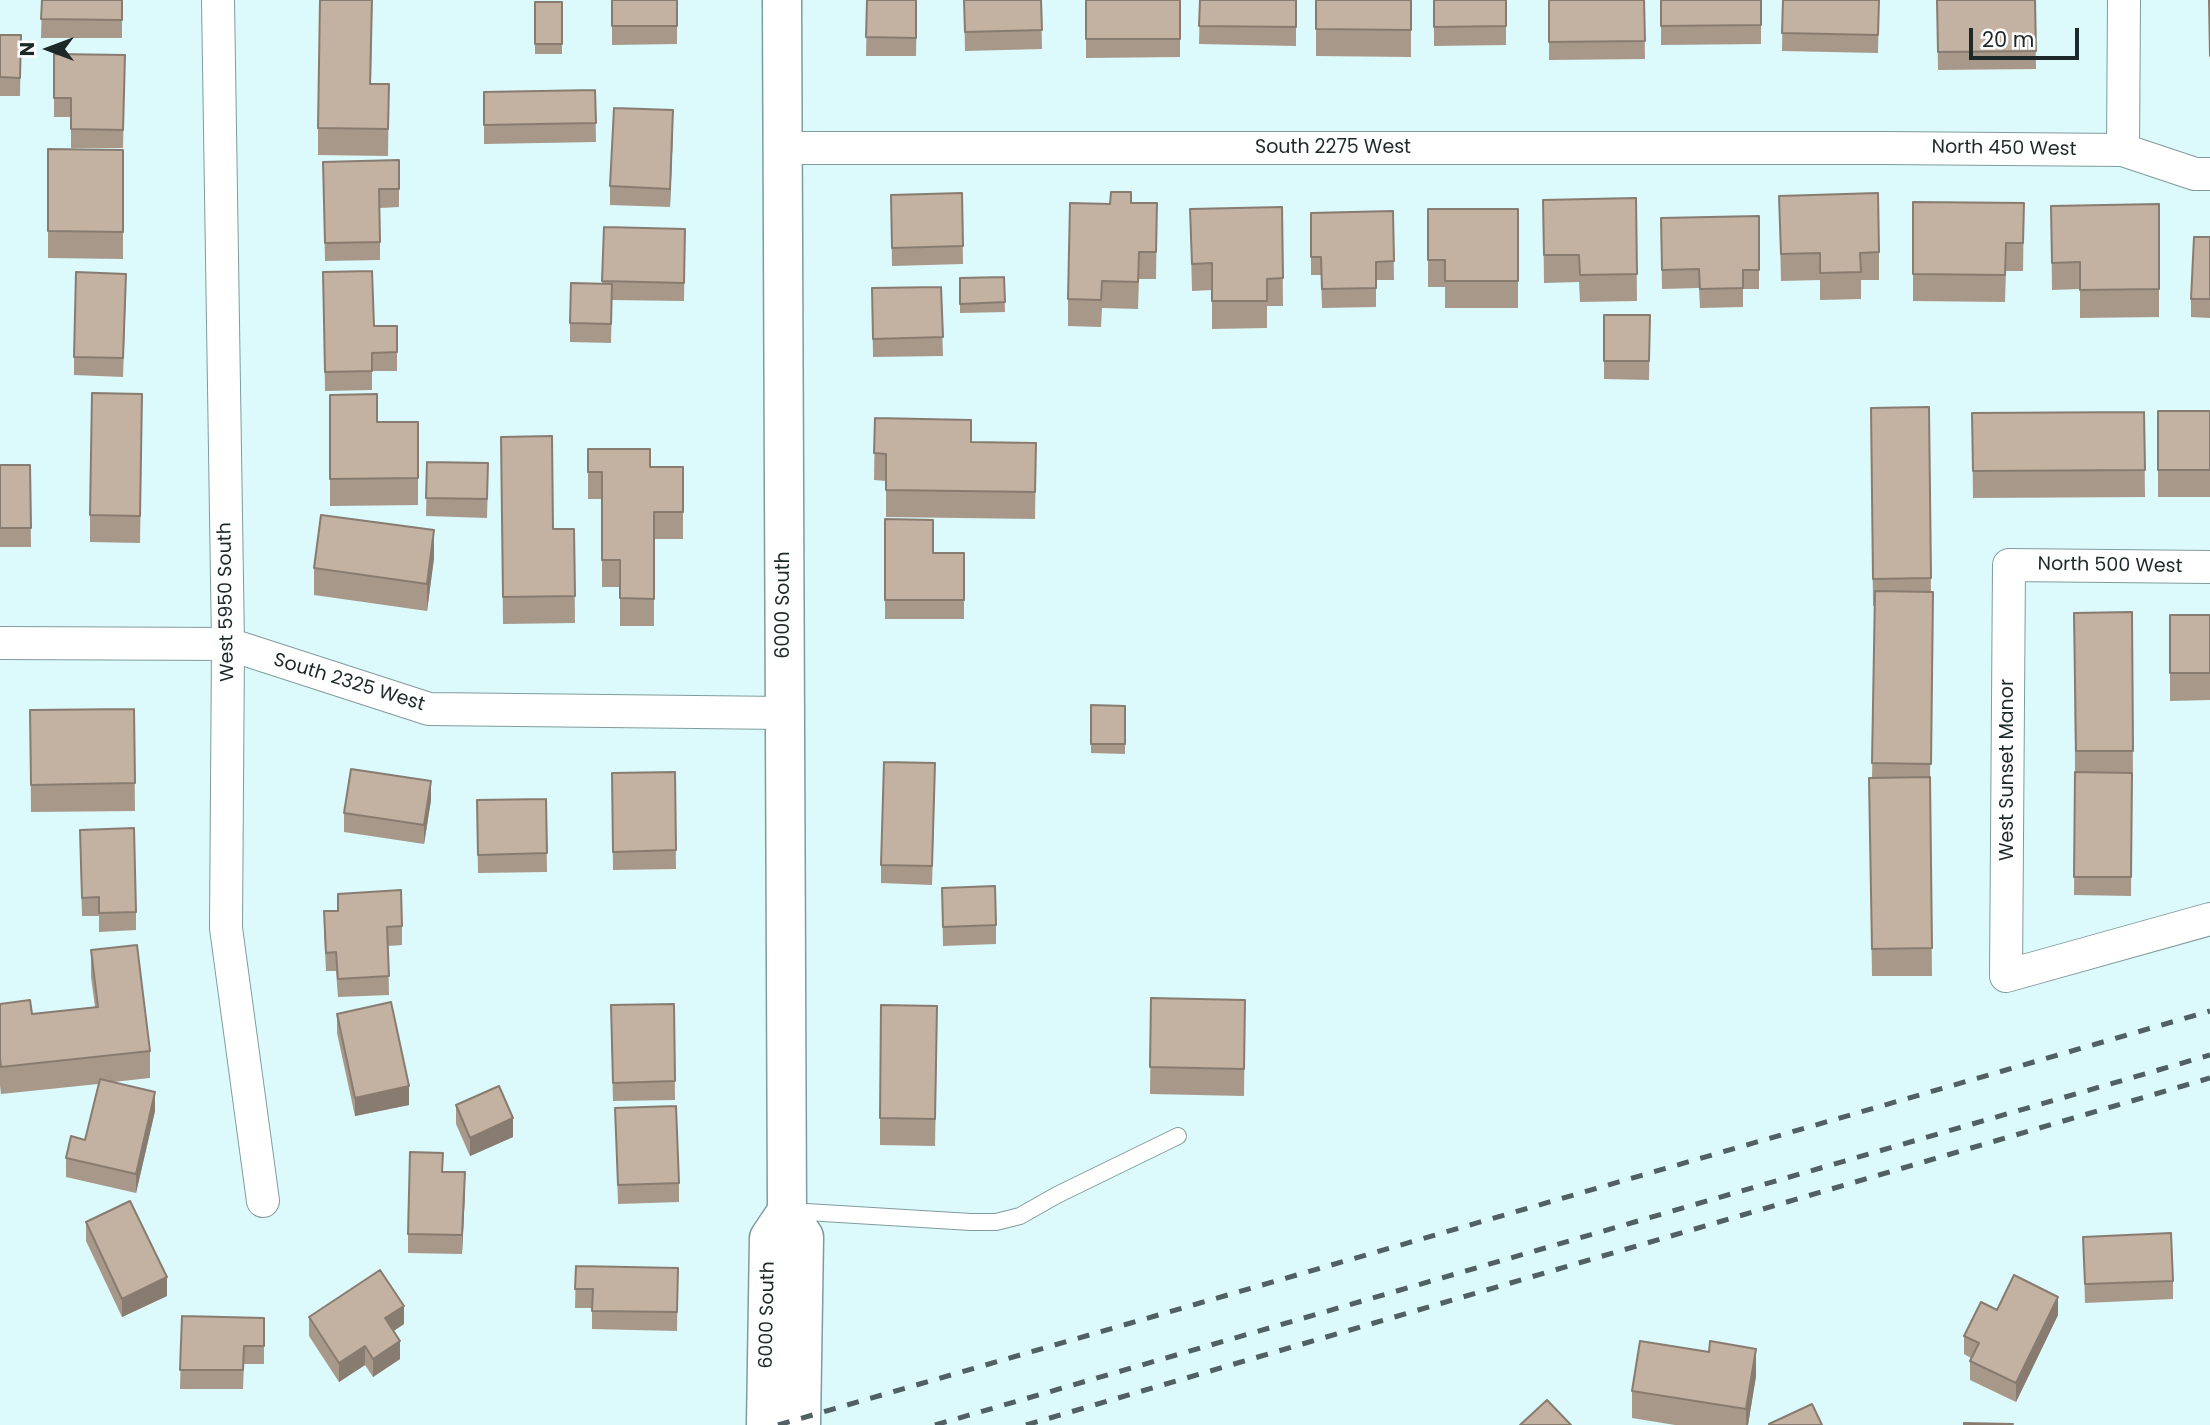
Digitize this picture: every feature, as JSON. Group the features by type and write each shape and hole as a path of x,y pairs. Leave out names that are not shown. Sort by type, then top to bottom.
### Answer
{"street":[{"name":"West 5950 South","path":"218,0 228,644 226,928 263,1201"},
{"name":"6000 South","path":"782,0 787,1210 804,1237 801,1425"},
{"path":"2123,150 2124,0"},
{"name":"South 2275 West","path":"782,148 1885,148"},
{"name":"North 450 West","path":"1885,148 2123,150 2195,174 2210,174"},
{"name":"North 500 West","path":"2010,565 2210,567"},
{"name":"West Sunset Manor","path":"2010,565 2006,976 2210,919"},
{"name":"South 2325 West","path":"0,643 228,644 429,709 785,713"},
{"name":"6000 South","path":"766,1425 769,1238 787,1210"}],"lane":[{"path":"787,1210 996,1222 1020,1216 1178,1136"}],"building":[{"path":"42,0 122,0 122,20 41,19"},
{"path":"320,0 372,0 370,84 389,84 388,129 318,128"},
{"path":"612,0 677,0 677,26 612,26"},
{"path":"867,0 916,0 916,38 866,37"},
{"path":"964,0 1041,0 1042,30 965,32"},
{"path":"1086,0 1180,0 1180,39 1086,39"},
{"path":"1200,0 1296,0 1296,27 1199,26"},
{"path":"1316,0 1411,0 1411,30 1316,29"},
{"path":"1434,0 1506,0 1506,26 1434,27"},
{"path":"1549,0 1644,0 1645,41 1549,42"},
{"path":"1661,0 1761,0 1761,25 1661,26"},
{"path":"1783,0 1879,0 1878,35 1782,33"},
{"path":"1937,0 2035,0 2036,51 1938,52"},
{"path":"535,2 562,2 562,44 535,44"},
{"path":"0,35 21,35 20,78 0,77"},
{"path":"54,54 125,55 123,130 71,129 71,98 54,98"},
{"path":"595,90 596,123 484,125 484,92"},
{"path":"614,108 673,110 670,189 610,186"},
{"path":"48,149 123,150 123,232 48,231"},
{"path":"399,160 399,189 379,189 380,242 325,243 323,162"},
{"path":"1111,192 1131,192 1131,203 1157,203 1156,252 1139,252 1138,282 1102,281 1101,300 1068,299 1070,203 1110,204"},
{"path":"962,193 963,246 892,248 891,195"},
{"path":"1878,193 1879,252 1860,253 1861,272 1820,273 1820,253 1781,254 1779,196"},
{"path":"1636,198 1637,274 1580,275 1579,255 1544,255 1543,200"},
{"path":"1913,202 2024,203 2023,243 2006,243 2005,275 1913,274"},
{"path":"2159,204 2159,289 2080,290 2080,262 2052,263 2051,206"},
{"path":"1282,207 1283,278 1267,279 1267,301 1212,301 1212,263 1192,264 1190,209"},
{"path":"1428,209 1518,209 1518,281 1445,281 1445,260 1428,260"},
{"path":"1393,211 1394,261 1376,262 1376,288 1322,289 1321,257 1311,257 1311,213"},
{"path":"1759,216 1759,270 1743,270 1743,288 1700,289 1699,269 1662,270 1661,218"},
{"path":"604,227 685,229 684,283 602,281"},
{"path":"2194,237 2210,237 2210,299 2191,299"},
{"path":"372,271 374,326 397,326 397,352 372,353 372,371 325,372 323,272"},
{"path":"76,272 126,274 123,358 74,357"},
{"path":"1004,277 1005,302 960,304 960,278"},
{"path":"571,283 612,284 611,324 570,323"},
{"path":"941,287 943,337 873,339 872,288"},
{"path":"1604,315 1650,315 1649,361 1604,361"},
{"path":"92,393 142,394 140,516 90,515"},
{"path":"377,394 377,422 418,422 418,478 330,479 330,395"},
{"path":"1929,407 1931,578 1873,579 1871,408"},
{"path":"2158,411 2210,411 2210,470 2158,470"},
{"path":"2144,412 2145,470 1973,471 1972,413"},
{"path":"875,418 971,420 971,442 1036,443 1035,492 886,490 886,454 874,453"},
{"path":"552,436 553,529 574,529 575,596 503,597 501,437"},
{"path":"588,449 650,449 650,467 683,467 683,512 654,512 654,599 620,598 620,560 602,560 602,472 588,472"},
{"path":"427,462 488,463 487,499 426,498"},
{"path":"0,465 30,465 31,528 0,528"},
{"path":"321,515 434,530 427,584 314,568"},
{"path":"885,519 933,520 933,553 964,553 964,600 885,600"},
{"path":"1875,591 1933,592 1931,764 1872,763"},
{"path":"2132,612 2133,751 2076,751 2074,613"},
{"path":"2170,615 2210,615 2210,673 2170,673"},
{"path":"1091,705 1125,706 1125,744 1091,744"},
{"path":"134,709 135,783 31,785 30,710"},
{"path":"884,762 935,763 932,866 881,865"},
{"path":"351,769 431,781 424,825 344,813"},
{"path":"675,772 676,850 613,852 612,773"},
{"path":"2075,772 2132,773 2131,877 2074,877"},
{"path":"1930,777 1932,948 1872,949 1869,778"},
{"path":"546,799 547,853 478,855 477,800"},
{"path":"134,828 136,912 99,913 99,897 82,898 80,830"},
{"path":"995,886 996,925 943,927 942,888"},
{"path":"401,890 402,926 387,927 389,976 338,979 336,952 326,953 324,911 338,911 338,894"},
{"path":"137,945 150,1051 1,1067 0,1004 30,1000 32,1014 98,1007 91,950"},
{"path":"1151,998 1245,1000 1244,1069 1150,1067"},
{"path":"391,1002 409,1086 355,1098 337,1014"},
{"path":"674,1004 675,1081 613,1083 611,1005"},
{"path":"881,1005 937,1006 935,1119 880,1118"},
{"path":"100,1079 155,1092 136,1174 66,1158 71,1136 85,1140"},
{"path":"499,1086 513,1118 470,1138 456,1105"},
{"path":"676,1106 679,1183 618,1185 615,1108"},
{"path":"410,1152 443,1153 442,1172 465,1172 462,1235 408,1234"},
{"path":"130,1201 167,1277 122,1299 86,1222"},
{"path":"2171,1233 2173,1281 2085,1284 2083,1237"},
{"path":"576,1266 678,1268 677,1312 592,1311 593,1289 575,1289"},
{"path":"380,1270 404,1306 385,1318 400,1341 373,1359 365,1346 339,1363 309,1317"},
{"path":"2014,1275 2058,1297 2016,1383 1970,1361 1979,1343 1964,1336 1981,1302 1997,1310"},
{"path":"182,1316 264,1318 264,1346 244,1346 243,1370 180,1370"},
{"path":"1640,1341 1709,1352 1710,1341 1756,1349 1746,1409 1632,1391"},
{"path":"1547,1400 1571,1425 1520,1425"},
{"path":"1812,1404 1822,1425 1769,1425 1769,1424"},
{"path":"1964,1423 2013,1424 1964,1425"}],"railway":[{"path":"778,1425 2210,1011"},
{"path":"935,1425 2210,1055"},
{"path":"1026,1425 2210,1078"}]}
